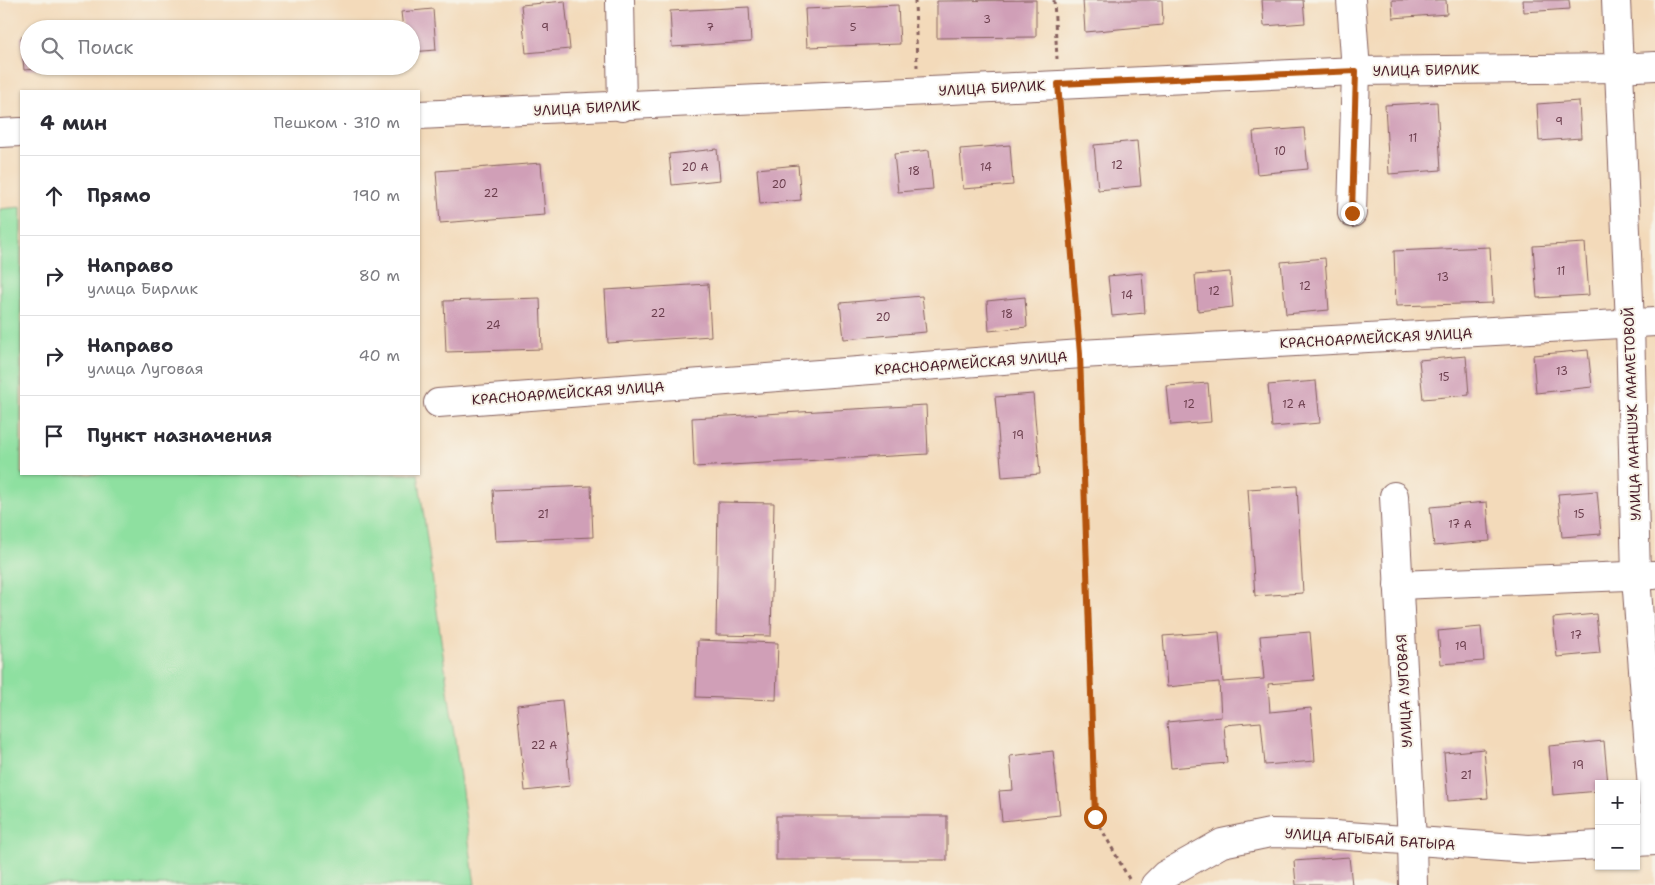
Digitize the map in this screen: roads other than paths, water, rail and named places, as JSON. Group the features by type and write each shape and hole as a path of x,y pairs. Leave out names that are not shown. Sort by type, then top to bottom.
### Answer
{"street":[{"path":"620,0 622,107"},
{"path":"1351,0 1356,71 1352,213"},
{"name":"УЛИЦА МАНШУК МАМЕТОВОЙ","path":"1616,0 1618,68 1643,323 1646,576 1655,828"},
{"name":"УЛИЦА БИРЛИК","path":"420,116 1356,71 1655,66"},
{"path":"0,133 20,132"},
{"name":"КРАСНОАРМЕЙСКАЯ УЛИЦА","path":"438,403 1080,354 1643,323"},
{"name":"УЛИЦА ЛУГОВАЯ","path":"1394,496 1413,885"},
{"path":"1398,585 1646,576"},
{"name":"УЛИЦА АГЫБАЙ БАТЫРА","path":"1155,885 1165,875 1222,844 1270,833 1320,834 1529,850 1595,845"},
{"path":"1640,842 1655,841"}]}
